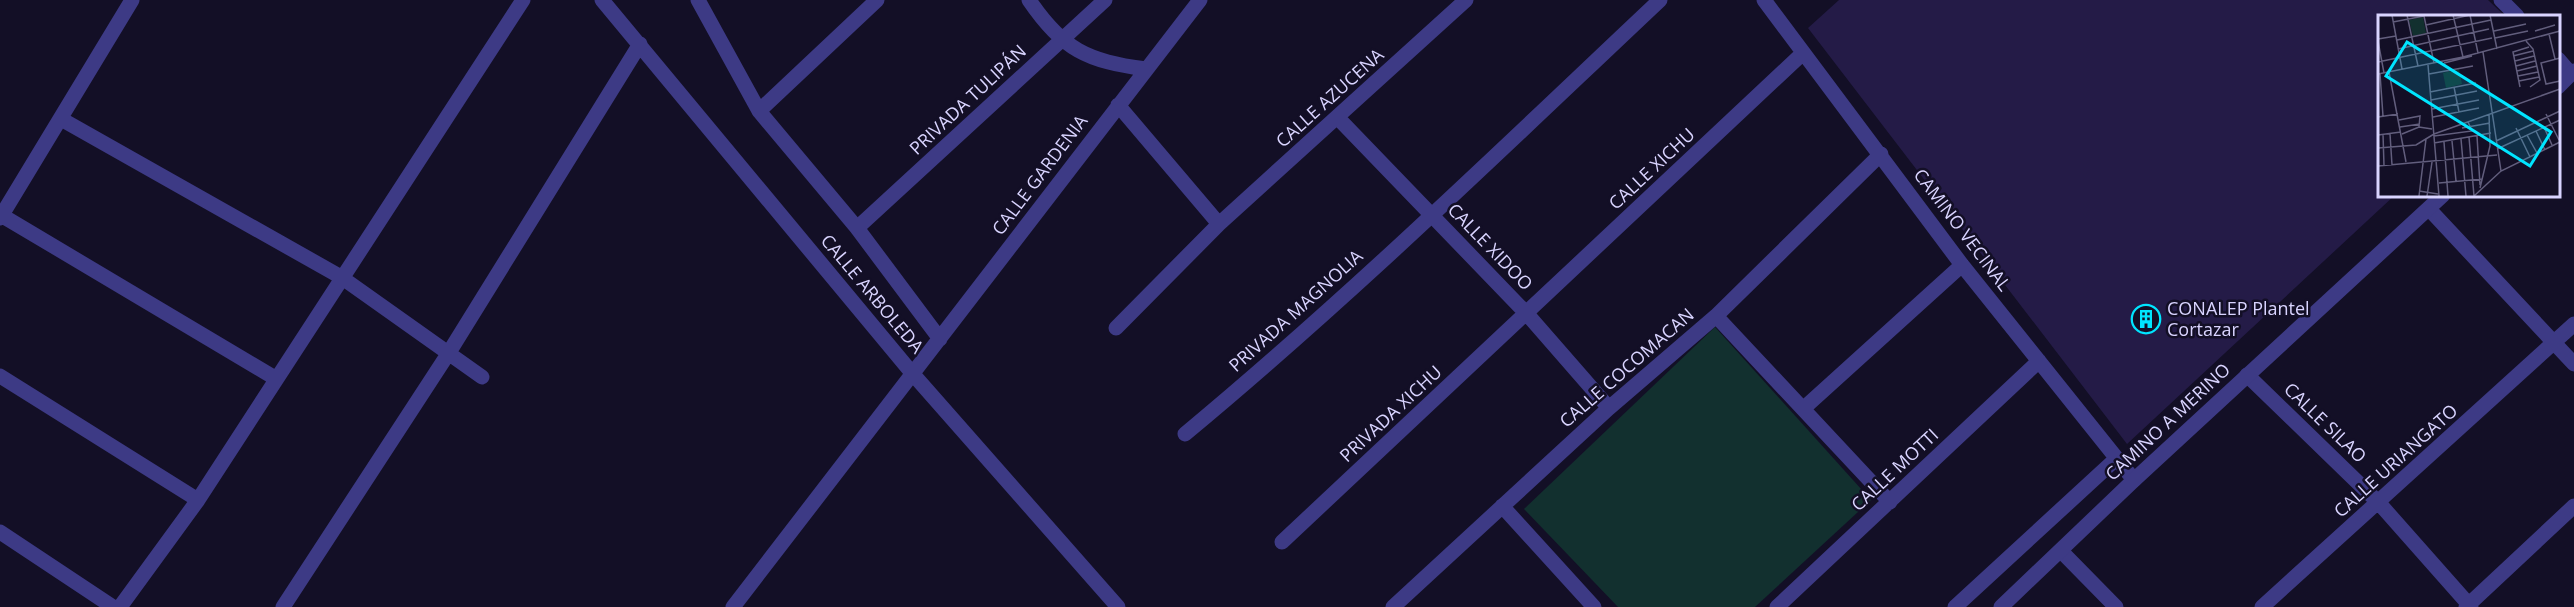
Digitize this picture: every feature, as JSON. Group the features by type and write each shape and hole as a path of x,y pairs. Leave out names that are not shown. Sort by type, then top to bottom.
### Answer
{"street":[{"path":"132,0 1,217 275,378"},
{"path":"120,607 198,500 275,378 523,0"},
{"name":"CALLE ARBOLEDA","path":"602,0 912,373 1118,607"},
{"path":"698,0 759,111 857,228 940,339"},
{"path":"759,111 877,0"},
{"path":"1029,0 1062,40 1079,51 1108,64 1146,69"},
{"name":"PRIVADA TULIPÁN","path":"857,228 1105,0"},
{"name":"CALLE GARDENIA","path":"733,607 1200,0"},
{"name":"CALLE AZUCENA","path":"1116,328 1219,224 1466,0"},
{"name":"PRIVADA MAGNOLIA","path":"1185,434 1249,381 1431,215 1660,0"},
{"name":"CAMINO VECINAL","path":"1764,0 1962,264 2134,480"},
{"path":"2501,0 2516,15"},
{"path":"283,607 448,354 640,44"},
{"name":"CALLE XICHU","path":"1527,314 1803,53"},
{"path":"2559,60 2573,73 2559,86"},
{"path":"1118,105 1219,224"},
{"name":"CALLE XIDOO","path":"1337,117 1527,314 1609,408"},
{"path":"61,119 341,278 482,377"},
{"name":"CALLE COCOMACAN","path":"1393,607 1609,408 1716,316 1881,154"},
{"name":"CAMINO A MERINO","path":"2001,607 2134,480 2443,196"},
{"path":"2429,209 2574,364"},
{"path":"1804,408 1962,264"},
{"name":"PRIVADA XICHU","path":"1282,542 1527,314"},
{"path":"1716,316 1890,502"},
{"name":"CALLE URIANGATO","path":"2262,607 2574,324"},
{"name":"CALLE MOTTI","path":"1781,606 2039,361"},
{"name":"CALLE SILAO","path":"2247,375 2379,503 2468,606"},
{"path":"0,376 198,500"},
{"path":"1955,607 2117,458"},
{"path":"1502,506 1591,606"},
{"path":"2468,606 2574,506"},
{"path":"0,532 113,607"},
{"path":"2061,551 2116,607"}],"green space":[{"path":"1715,327 1871,500 1755,607 1618,607 1524,509"}],"building":[{"name":"CONALEP Plantel Cortazar","path":"1839,0 2488,0 2504,15 2378,15 2378,196 2394,196 2127,444 1808,28"}],"place":[{"name":"CONALEP Plantel Cortazar","path":"2146,319"}]}
